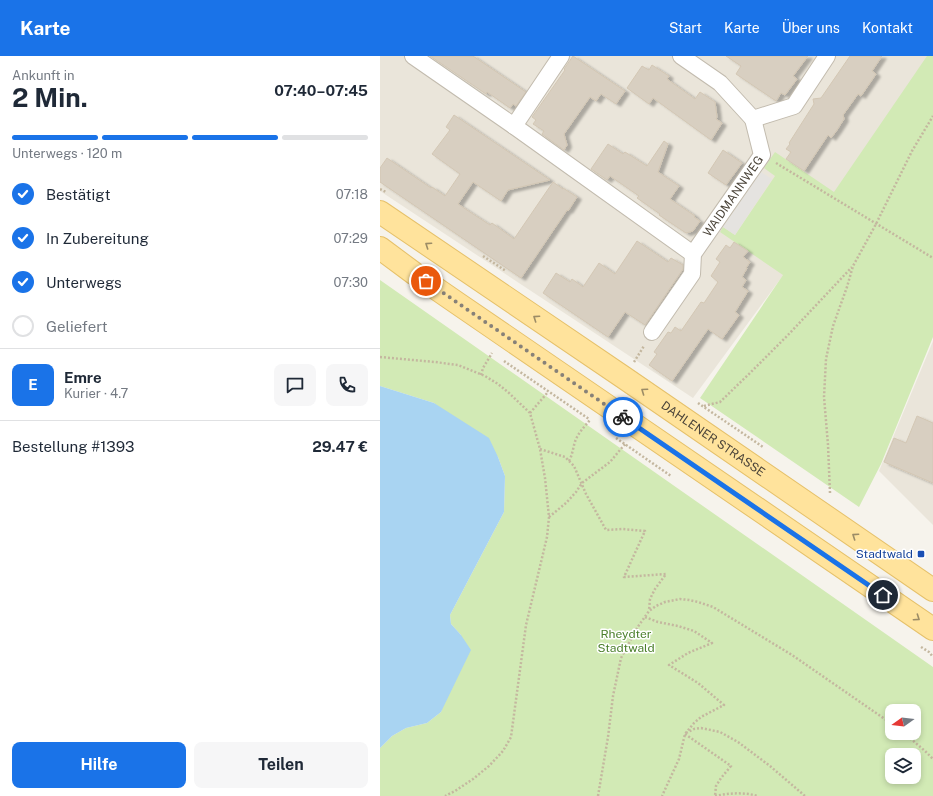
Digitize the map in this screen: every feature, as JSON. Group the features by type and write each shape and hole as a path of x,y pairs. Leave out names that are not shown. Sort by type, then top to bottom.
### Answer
{"main road":[{"name":"DAHLENER STRASSE","path":"380,212 933,590"},
{"path":"380,248 457,303 933,629"},
{"path":"457,303 478,299 492,289"}],"street":[{"path":"413,56 693,254 692,274 652,332"},
{"path":"514,126 561,56"},
{"path":"681,56 720,83 753,119 794,106 827,56"},
{"name":"WAIDMANNWEG","path":"693,254 762,155 753,119"}],"path":[{"path":"830,493 824,397 826,359 833,326 853,266 876,224 912,151 933,116"},
{"path":"762,155 933,258"},
{"path":"704,406 720,402 788,335 853,266"},
{"path":"481,375 483,368 492,353"},
{"path":"380,357 458,365 481,375 509,392 530,413 540,448 545,478 549,517 547,538 526,625 511,737 503,751 489,766 455,792 445,796"},
{"path":"530,413 548,392"},
{"path":"569,461 581,430 590,420"},
{"path":"549,517 566,503 582,483 610,462 625,444"},
{"path":"540,448 565,457 574,466 586,494 606,530 622,529 645,531 624,577 666,574 650,599 649,611"},
{"path":"598,796 613,696 621,658 645,616 649,611 664,602 680,599 698,602 713,607 792,655 885,719"},
{"path":"645,616 658,622 694,631 712,643 688,653 669,665 698,683 724,705 701,717 685,734 679,759 662,796"},
{"path":"929,652 933,657"},
{"path":"685,734 694,729 701,728 720,732 738,742 770,766 805,796"},
{"path":"685,734 731,766 716,786 715,796 730,793 746,793 758,796"},
{"path":"912,740 933,759"}],"shaded area":[{"path":"380,56 933,56 784,274 693,398 380,191"},
{"path":"761,172 772,179 735,235 723,227"},
{"path":"933,341 933,525 879,471"}],"green space":[{"path":"927,56 933,56 933,337 881,464 859,507 700,398 783,275 720,232 723,227 735,235 775,176 764,168 775,152 834,192"},
{"name":"Rheydter Stadtwald","path":"380,280 933,667 933,796 380,796 380,748 392,736 406,728 427,723 441,712 461,635 451,624 450,615 504,512 505,476 498,457 434,403 380,386"}],"water":[{"path":"380,386 434,403 489,438 505,476 504,512 450,615 451,624 461,635 471,650 441,712 427,723 406,728 392,736 380,748"}],"building":[{"path":"430,56 473,56 526,92 516,106 513,104 510,108 487,92 486,94"},
{"path":"573,56 625,91 616,104 601,94 596,101 590,97 564,134 567,145 564,150 542,134 544,131 533,124 536,120 532,117"},
{"path":"726,56 808,56 793,76 797,79 785,95 781,93 776,101 736,74 741,66"},
{"path":"850,56 882,56 872,71 876,74 861,96 858,94 843,115 844,119 837,130 831,138 828,135 804,171 786,159 791,152 786,149 814,104 813,99 821,98"},
{"path":"652,65 669,76 667,79 695,99 700,92 715,102 716,119 722,123 711,140 653,98 649,104 627,88 642,66 649,70"},
{"path":"454,115 550,180 508,190 501,201 473,182 458,204 473,214 490,225 492,223 514,239 553,182 577,197 521,278 380,182 380,168 387,158 445,196 460,174 432,154 450,130 446,127"},
{"path":"664,141 668,144 658,172 679,186 670,199 700,221 693,231 686,233 659,215 660,214 637,198 639,196 610,176 607,180 591,169 608,144 623,154 625,152 647,166"},
{"path":"723,150 742,163 726,185 708,173"},
{"path":"637,241 668,262 671,258 683,265 683,269 645,325 625,312 608,337 543,293 556,273 570,282 572,279 583,287 599,263 615,274"},
{"path":"734,242 748,251 743,257 750,262 742,277 746,280 742,287 748,291 735,312 739,315 722,339 708,329 672,381 649,365 657,354 654,352 668,332 671,333 675,327 681,331 701,302 704,303 718,282 711,276 720,262 716,259 726,245 730,248"},
{"path":"917,416 933,423 933,483 884,462 894,438 906,443"}],"way so far":[{"path":"426,281 623,417"}],"place":[{"name":"Stadtwald","path":"921,554"}],"route":[{"path":"623,417 883,595"}]}
